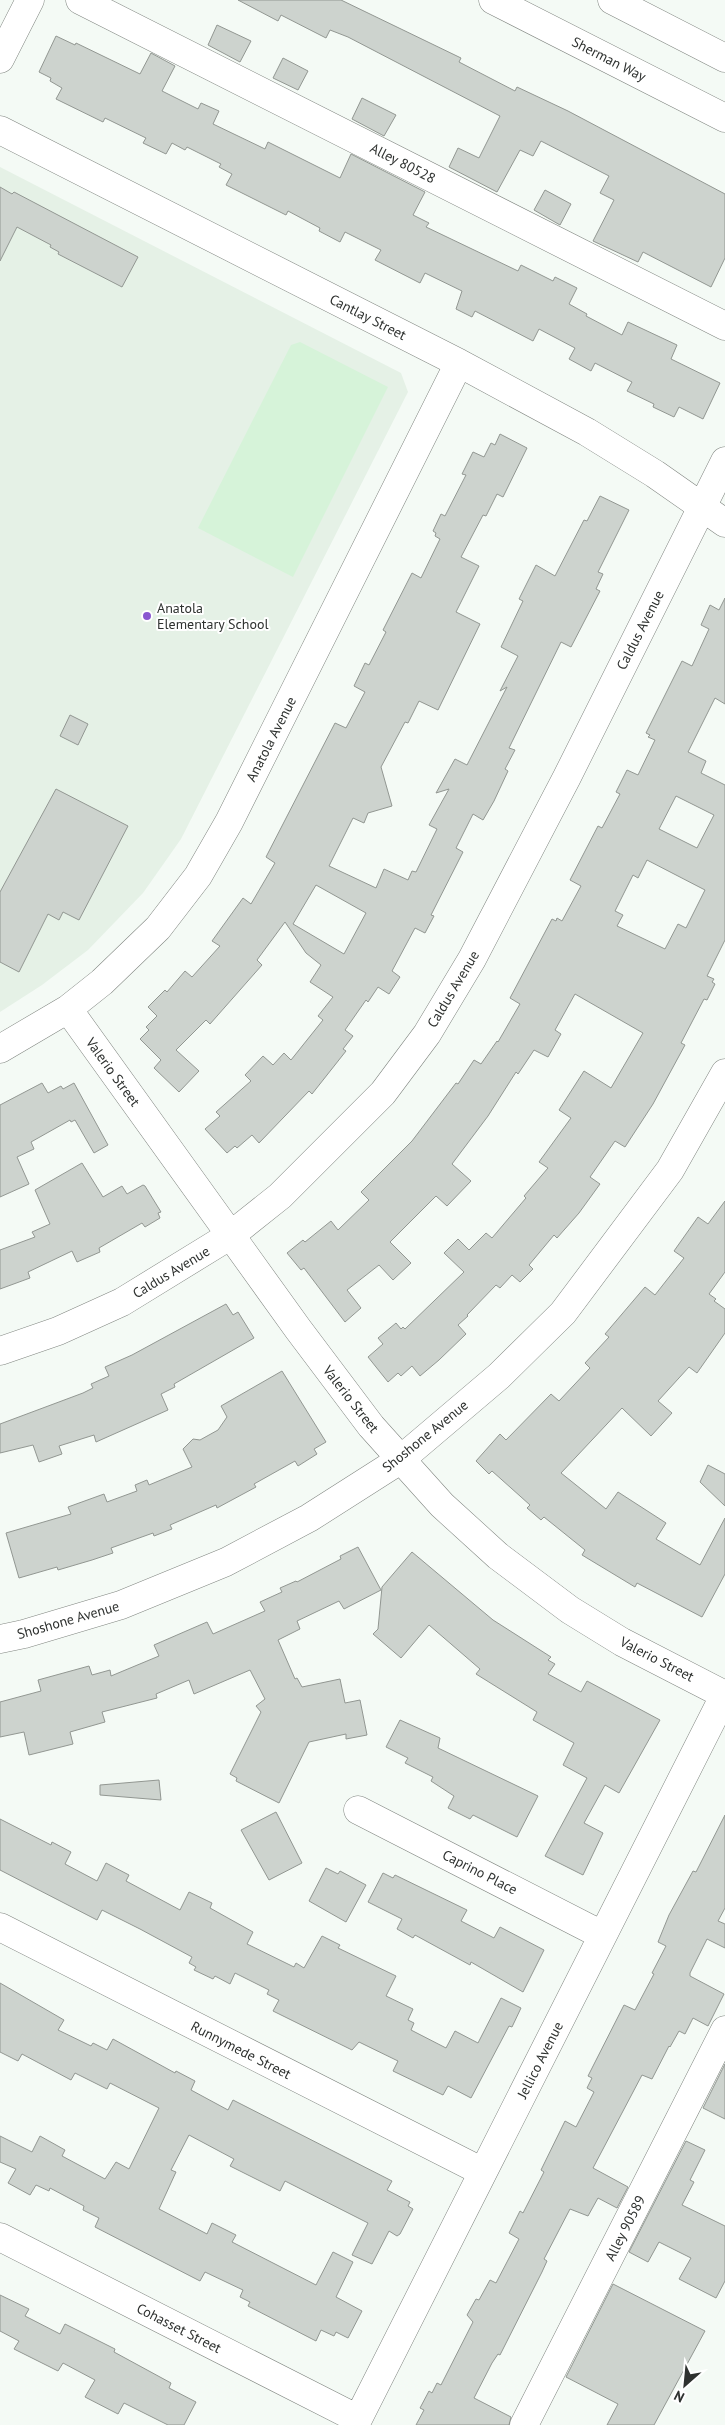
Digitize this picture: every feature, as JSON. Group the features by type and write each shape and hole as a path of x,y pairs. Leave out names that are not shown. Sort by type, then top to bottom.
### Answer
{"street":[{"path":"0,60 30,0"},
{"name":"Alley 80528","path":"80,0 725,326"},
{"name":"Sherman Way","path":"493,0 725,118"},
{"path":"612,0 725,58"},
{"name":"Cantlay Street","path":"0,130 460,364 587,432 655,474 725,523"},
{"name":"Anatola Avenue","path":"0,1048 68,1009 102,982 158,928 198,876 234,813 460,364"},
{"name":"Caldus Avenue","path":"0,1351 58,1332 122,1302 231,1235 280,1196 383,1094 427,1034 481,941 571,768 725,461"},
{"name":"Valerio Street","path":"68,1009 304,1337 371,1426 400,1460 469,1532 526,1578 570,1610 622,1642 725,1695"},
{"name":"Shoshone Avenue","path":"0,1639 121,1605 226,1562 309,1518 400,1460 499,1376 562,1313 670,1170 725,1073"},
{"name":"Jellico Avenue","path":"357,2422 602,1934 725,1695"},
{"name":"Caprino Place","path":"358,1810 602,1934"},
{"name":"Runnymede Street","path":"0,1927 483,2172"},
{"name":"Alley 90589","path":"524,2425 725,2030"},
{"name":"Cohasset Street","path":"0,2237 357,2422"}],"shaded area":[{"name":"Anatola Elementary School","path":"0,167 401,373 408,392 181,839 143,893 88,950 42,985 0,1012"}],"green space":[{"path":"300,342 388,387 293,577 198,528 291,345"}],"building":[{"path":"238,0 341,0 461,58 459,62 515,91 517,87 568,111 725,194 725,258 711,287 643,252 638,262 593,241 614,200 600,193 609,176 541,141 533,156 520,150 497,192 449,167 458,148 479,158 500,116 348,37 330,30 326,38 281,15 278,21"},
{"path":"217,25 251,41 240,62 208,45"},
{"path":"56,36 75,45 76,43 140,74 151,53 175,66 162,91 198,109 201,103 219,111 213,124 265,149 268,142 340,178 351,154 425,192 413,215 429,223 426,227 518,271 521,265 553,281 555,277 577,288 569,304 587,314 586,316 622,335 628,322 677,345 671,359 720,383 703,419 679,407 674,417 653,407 654,404 627,391 632,382 595,363 591,371 569,359 575,348 539,329 533,341 475,311 472,317 456,309 462,291 425,273 420,283 375,260 381,250 345,232 340,242 319,231 320,228 288,211 286,215 226,185 232,174 219,167 221,164 187,147 185,150 172,143 166,154 143,143 146,138 105,118 103,122 56,99 62,88 50,81 51,78 39,72"},
{"path":"283,58 308,71 298,90 273,78"},
{"path":"362,98 396,115 384,136 352,119"},
{"path":"0,187 12,194 14,192 138,257 122,287 58,254 59,252 50,247 51,245 17,227 0,261"},
{"path":"545,190 571,204 560,225 534,210"},
{"path":"500,434 527,448 503,497 497,494 486,516 483,515 461,557 479,566 456,612 480,624 438,710 419,701 408,723 405,722 381,767 392,806 368,813 364,823 353,818 329,866 376,888 384,869 408,880 412,871 416,872 437,829 429,825 449,789 436,793 455,759 467,765 507,687 500,691 518,656 501,647 523,601 519,599 536,565 555,576 584,520 587,521 600,496 629,510 598,572 603,574 596,589 600,591 571,647 561,642 509,748 515,750 505,769 508,771 494,801 483,820 473,814 456,848 463,852 431,915 434,916 425,933 415,928 392,971 400,977 389,994 378,987 368,1002 366,1000 345,1030 353,1036 343,1049 346,1051 312,1094 309,1091 259,1143 252,1135 237,1148 235,1146 227,1153 205,1129 220,1116 216,1112 251,1081 245,1075 263,1056 273,1065 284,1053 291,1060 323,1020 318,1016 333,997 310,982 321,965 306,953 285,922 257,960 262,965 210,1024 206,1020 176,1050 199,1071 179,1092 154,1068 161,1060 140,1039 149,1030 146,1027 157,1016 148,1007 165,990 167,992 185,971 192,977 220,946 212,941 243,898 251,904 275,863 266,857 335,723 346,728 365,692 354,686 365,663 369,665 386,632 383,630 412,573 421,578 440,539 435,536 436,533 433,531 441,514 445,516 466,475 462,474 473,452 484,457 491,443 495,445","holes":["316,885 366,913 344,954 293,924"]},
{"path":"725,598 725,704 715,698 688,752 706,761 701,773 725,785 725,940 707,976 714,979 712,982 715,984 707,1000 704,999 681,1043 685,1045 653,1104 625,1147 615,1141 590,1177 600,1184 579,1213 557,1238 554,1235 529,1265 533,1269 520,1282 512,1275 500,1288 496,1285 458,1325 466,1334 420,1376 412,1366 401,1376 398,1373 388,1382 368,1357 383,1344 378,1338 396,1323 401,1329 403,1327 405,1329 464,1272 444,1253 458,1239 469,1250 486,1233 492,1238 526,1198 524,1196 548,1168 539,1162 571,1118 559,1110 584,1071 611,1088 643,1033 575,994 555,1030 561,1034 548,1057 534,1050 518,1074 516,1072 488,1116 452,1164 471,1181 447,1206 436,1196 390,1242 411,1263 393,1280 379,1265 347,1290 361,1308 345,1322 304,1268 301,1270 287,1253 303,1240 305,1242 331,1221 338,1230 369,1200 361,1192 412,1141 456,1083 458,1084 474,1060 481,1064 498,1042 520,1004 510,998 552,919 556,921 557,918 562,921 581,886 570,880 598,826 602,828 620,794 616,792 627,770 638,775 655,740 648,737 650,735 646,733 682,661 692,666 709,629 701,625 710,605 719,610","holes":["676,796 714,815 697,848 659,829","647,860 705,890 686,928 678,924 665,949 617,926 623,915 615,911 633,875 638,878"]},
{"path":"70,715 88,724 78,745 60,736"},
{"path":"56,789 128,826 79,920 63,912 59,920 48,914 19,972 0,962 0,892"},
{"path":"42,1083 48,1093 61,1086 63,1089 74,1083 108,1145 94,1153 75,1120 71,1122 70,1120 31,1142 34,1149 17,1157 29,1184 0,1197 0,1105"},
{"path":"82,1163 103,1197 122,1186 127,1194 143,1185 145,1186 161,1212 158,1213 160,1218 145,1227 142,1223 99,1248 100,1252 77,1262 72,1251 28,1272 30,1278 0,1289 0,1250 35,1237 32,1232 50,1224 35,1190"},
{"path":"725,1201 725,1272 709,1294 716,1299 714,1301 725,1309 725,1333 697,1373 689,1367 658,1401 672,1413 651,1436 622,1408 561,1473 606,1509 618,1492 666,1523 656,1539 700,1565 725,1518 725,1574 702,1617 637,1583 635,1587 582,1555 585,1550 544,1517 541,1520 527,1508 530,1505 492,1471 489,1474 476,1461 500,1434 506,1440 551,1394 559,1401 590,1368 585,1363 609,1337 605,1334 645,1287 655,1295 684,1258 674,1251 698,1217 708,1224"},
{"path":"226,1304 233,1315 238,1312 254,1338 174,1384 175,1387 161,1394 168,1410 96,1442 94,1435 59,1446 62,1454 39,1462 33,1445 0,1453 0,1424 93,1388 91,1384 109,1376 105,1367 132,1355"},
{"path":"282,1371 326,1442 314,1449 317,1454 298,1466 295,1461 254,1484 256,1487 217,1508 216,1505 170,1525 172,1529 154,1536 153,1533 111,1548 113,1553 92,1560 58,1570 57,1567 19,1578 6,1533 71,1514 68,1507 104,1494 107,1502 137,1491 135,1485 147,1480 149,1485 192,1467 183,1449 193,1439 200,1440 218,1430 227,1417 221,1406"},
{"path":"708,1465 725,1474 725,1506 700,1482"},
{"path":"358,1547 381,1590 344,1609 339,1601 297,1621 300,1629 278,1640 295,1679 297,1678 302,1687 340,1679 345,1703 360,1700 367,1735 346,1739 346,1734 309,1742 279,1803 236,1781 237,1778 230,1774 261,1712 256,1706 265,1699 250,1670 194,1694 189,1680 156,1694 157,1698 102,1712 105,1722 70,1732 73,1744 29,1755 24,1732 0,1737 0,1702 41,1691 38,1680 89,1666 92,1675 110,1670 111,1676 159,1656 154,1645 207,1622 213,1634 265,1611 260,1602 282,1592 280,1588 297,1582 341,1559 340,1556"},
{"path":"412,1552 493,1620 551,1657 548,1660 555,1664 548,1674 581,1692 587,1681 660,1720 619,1793 605,1785 584,1823 603,1833 583,1875 545,1856 587,1778 563,1765 574,1743 533,1720 537,1712 476,1674 480,1669 429,1625 401,1658 373,1634 378,1629 382,1587"},
{"path":"400,1720 440,1738 438,1748 538,1796 517,1837 473,1815 470,1819 448,1808 454,1796 431,1781 433,1777 405,1763 408,1758 386,1747"},
{"path":"159,1780 161,1800 100,1795 100,1785"},
{"path":"276,1812 302,1863 269,1880 241,1830"},
{"path":"725,1815 725,1908 718,1921 725,1924 725,1948 707,1939 690,1973 690,1976 724,1994 708,2026 693,2018 685,2034 679,2031 652,2079 642,2075 593,2168 628,2187 617,2208 598,2198 588,2216 570,2209 544,2259 547,2261 542,2272 500,2355 498,2354 492,2363 474,2398 511,2417 509,2425 416,2425 424,2410 420,2408 429,2391 432,2393 437,2383 441,2385 473,2322 467,2315 476,2299 479,2300 490,2280 496,2283 519,2239 509,2233 520,2211 523,2213 544,2172 541,2170 565,2121 576,2127 594,2092 587,2088 592,2078 588,2076 624,2005 635,2010 654,1974 652,1973 666,1946 658,1942 669,1915 693,1871 696,1872"},
{"path":"0,1819 51,1845 52,1842 71,1852 65,1864 97,1881 106,1863 129,1875 126,1881 180,1910 189,1892 212,1903 210,1908 253,1932 247,1944 294,1967 296,1963 304,1968 322,1936 340,1945 338,1948 396,1976 386,1996 413,2009 408,2020 414,2023 411,2030 446,2048 455,2031 478,2043 501,1998 521,2008 512,2027 509,2026 471,2098 448,2086 443,2095 393,2071 398,2061 359,2042 352,2050 273,2011 279,2000 267,1994 269,1990 235,1973 230,1984 215,1976 213,1979 194,1970 196,1967 189,1963 192,1957 140,1929 102,1910 97,1920 0,1870"},
{"path":"326,1868 338,1874 340,1871 366,1885 346,1922 309,1901"},
{"path":"383,1873 393,1878 395,1875 467,1910 461,1921 494,1938 500,1927 544,1950 523,1992 471,1962 470,1965 415,1935 413,1938 397,1929 402,1919 368,1902"},
{"path":"0,1983 64,2020 58,2030 91,2046 93,2043 107,2050 113,2039 175,2073 176,2071 195,2081 191,2090 228,2110 233,2100 392,2181 387,2190 410,2202 408,2206 413,2209 400,2234 397,2236 389,2231 372,2264 352,2255 368,2223 285,2181 280,2191 230,2166 234,2159 189,2135 171,2170 176,2172 159,2209 207,2234 212,2223 236,2235 232,2242 316,2285 333,2252 353,2262 336,2297 362,2311 348,2338 336,2332 334,2336 321,2330 316,2341 248,2306 250,2302 240,2297 243,2290 205,2272 200,2281 95,2227 99,2218 83,2210 84,2206 50,2188 49,2191 36,2185 30,2195 8,2183 16,2169 0,2162 0,2136 32,2152 40,2136 65,2150 62,2156 105,2179 116,2162 129,2169 159,2108 110,2083 107,2089 75,2073 71,2080 22,2054 18,2061 0,2052"},
{"path":"725,2064 725,2119 703,2108"},
{"path":"686,2141 705,2150 690,2180 694,2182 682,2205 725,2226 725,2281 716,2298 679,2279 691,2258 659,2242 648,2262 629,2252"},
{"path":"613,2284 705,2331 654,2425 607,2425 618,2404 566,2377"},
{"path":"0,2295 29,2309 25,2316 60,2334 65,2324 115,2349 114,2352 171,2383 169,2388 196,2402 184,2425 168,2425 124,2403 118,2414 85,2397 95,2380 63,2363 58,2371 14,2349 19,2341 0,2331"}],"place":[{"name":"Anatola Elementary School","path":"147,616"}]}
